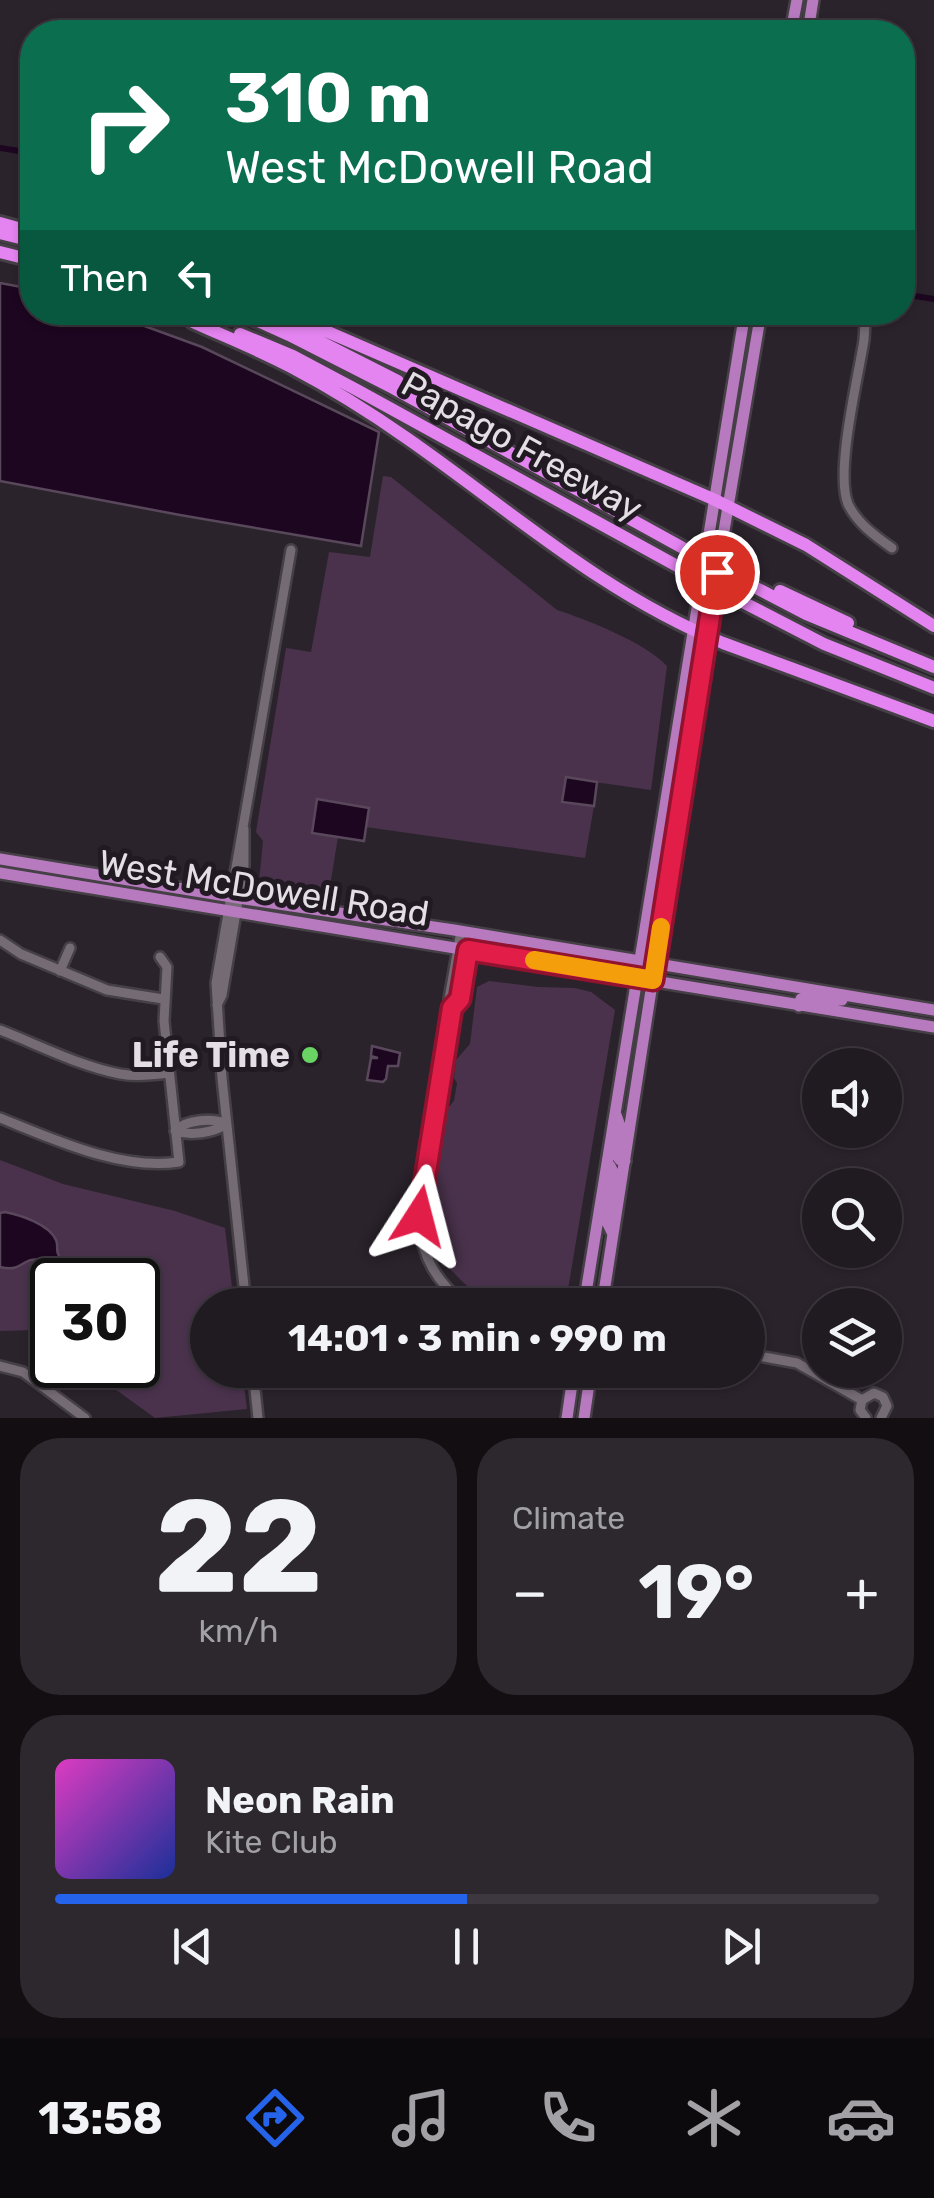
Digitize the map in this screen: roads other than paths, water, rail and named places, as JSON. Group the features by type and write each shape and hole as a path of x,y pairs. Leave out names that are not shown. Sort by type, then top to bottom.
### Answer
{"highway":[{"path":"200,325 289,366 350,401 592,574 691,630 934,721"},
{"name":"Papago Freeway","path":"216,325 292,356 824,644 934,688"},
{"path":"268,325 693,549"},
{"name":"Papago Freeway","path":"288,325 355,358 727,568 934,658"},
{"path":"312,325 714,499 806,544 934,626"},
{"path":"727,568 806,614 934,667"}],"main road":[{"path":"587,1288 743,325"},
{"path":"605,1288 758,325"},
{"path":"674,743 678,759 670,830 676,839"},
{"name":"West McDowell Road","path":"0,859 934,1010"},
{"name":"West McDowell Road","path":"0,873 934,1027"},
{"path":"799,1006 801,999 836,1001 856,997"},
{"path":"614,1111 620,1126 618,1156 625,1161"},
{"path":"606,1162 612,1172 606,1222 613,1234"},
{"path":"567,1418 571,1388"},
{"path":"584,1418 589,1388"}],"street":[{"path":"864,325 844,488 853,513 892,548"},
{"path":"244,1288 215,998 234,897 244,866 244,826 291,550"},
{"path":"445,1288 424,1254 419,1221 452,1008 449,998 466,932"},
{"path":"0,940 21,954 106,990 163,998"},
{"path":"60,971 70,948"},
{"path":"0,1118 127,1161 159,1165 178,1162 163,998 167,967 160,957"},
{"path":"0,1030 122,1075 168,1073"},
{"path":"175,1131 181,1125 206,1121 227,1124"},
{"path":"765,1358 796,1364 862,1400"},
{"path":"0,1366 23,1372 85,1418"},
{"path":"255,1388 258,1418"},
{"path":"866,1418 860,1410 862,1400 870,1394 880,1395 886,1403 887,1416"}],"waterway":[{"path":"0,148 20,151"},
{"path":"915,296 934,299"}],"place":[{"name":"Life Time","path":"310,1055"}]}
